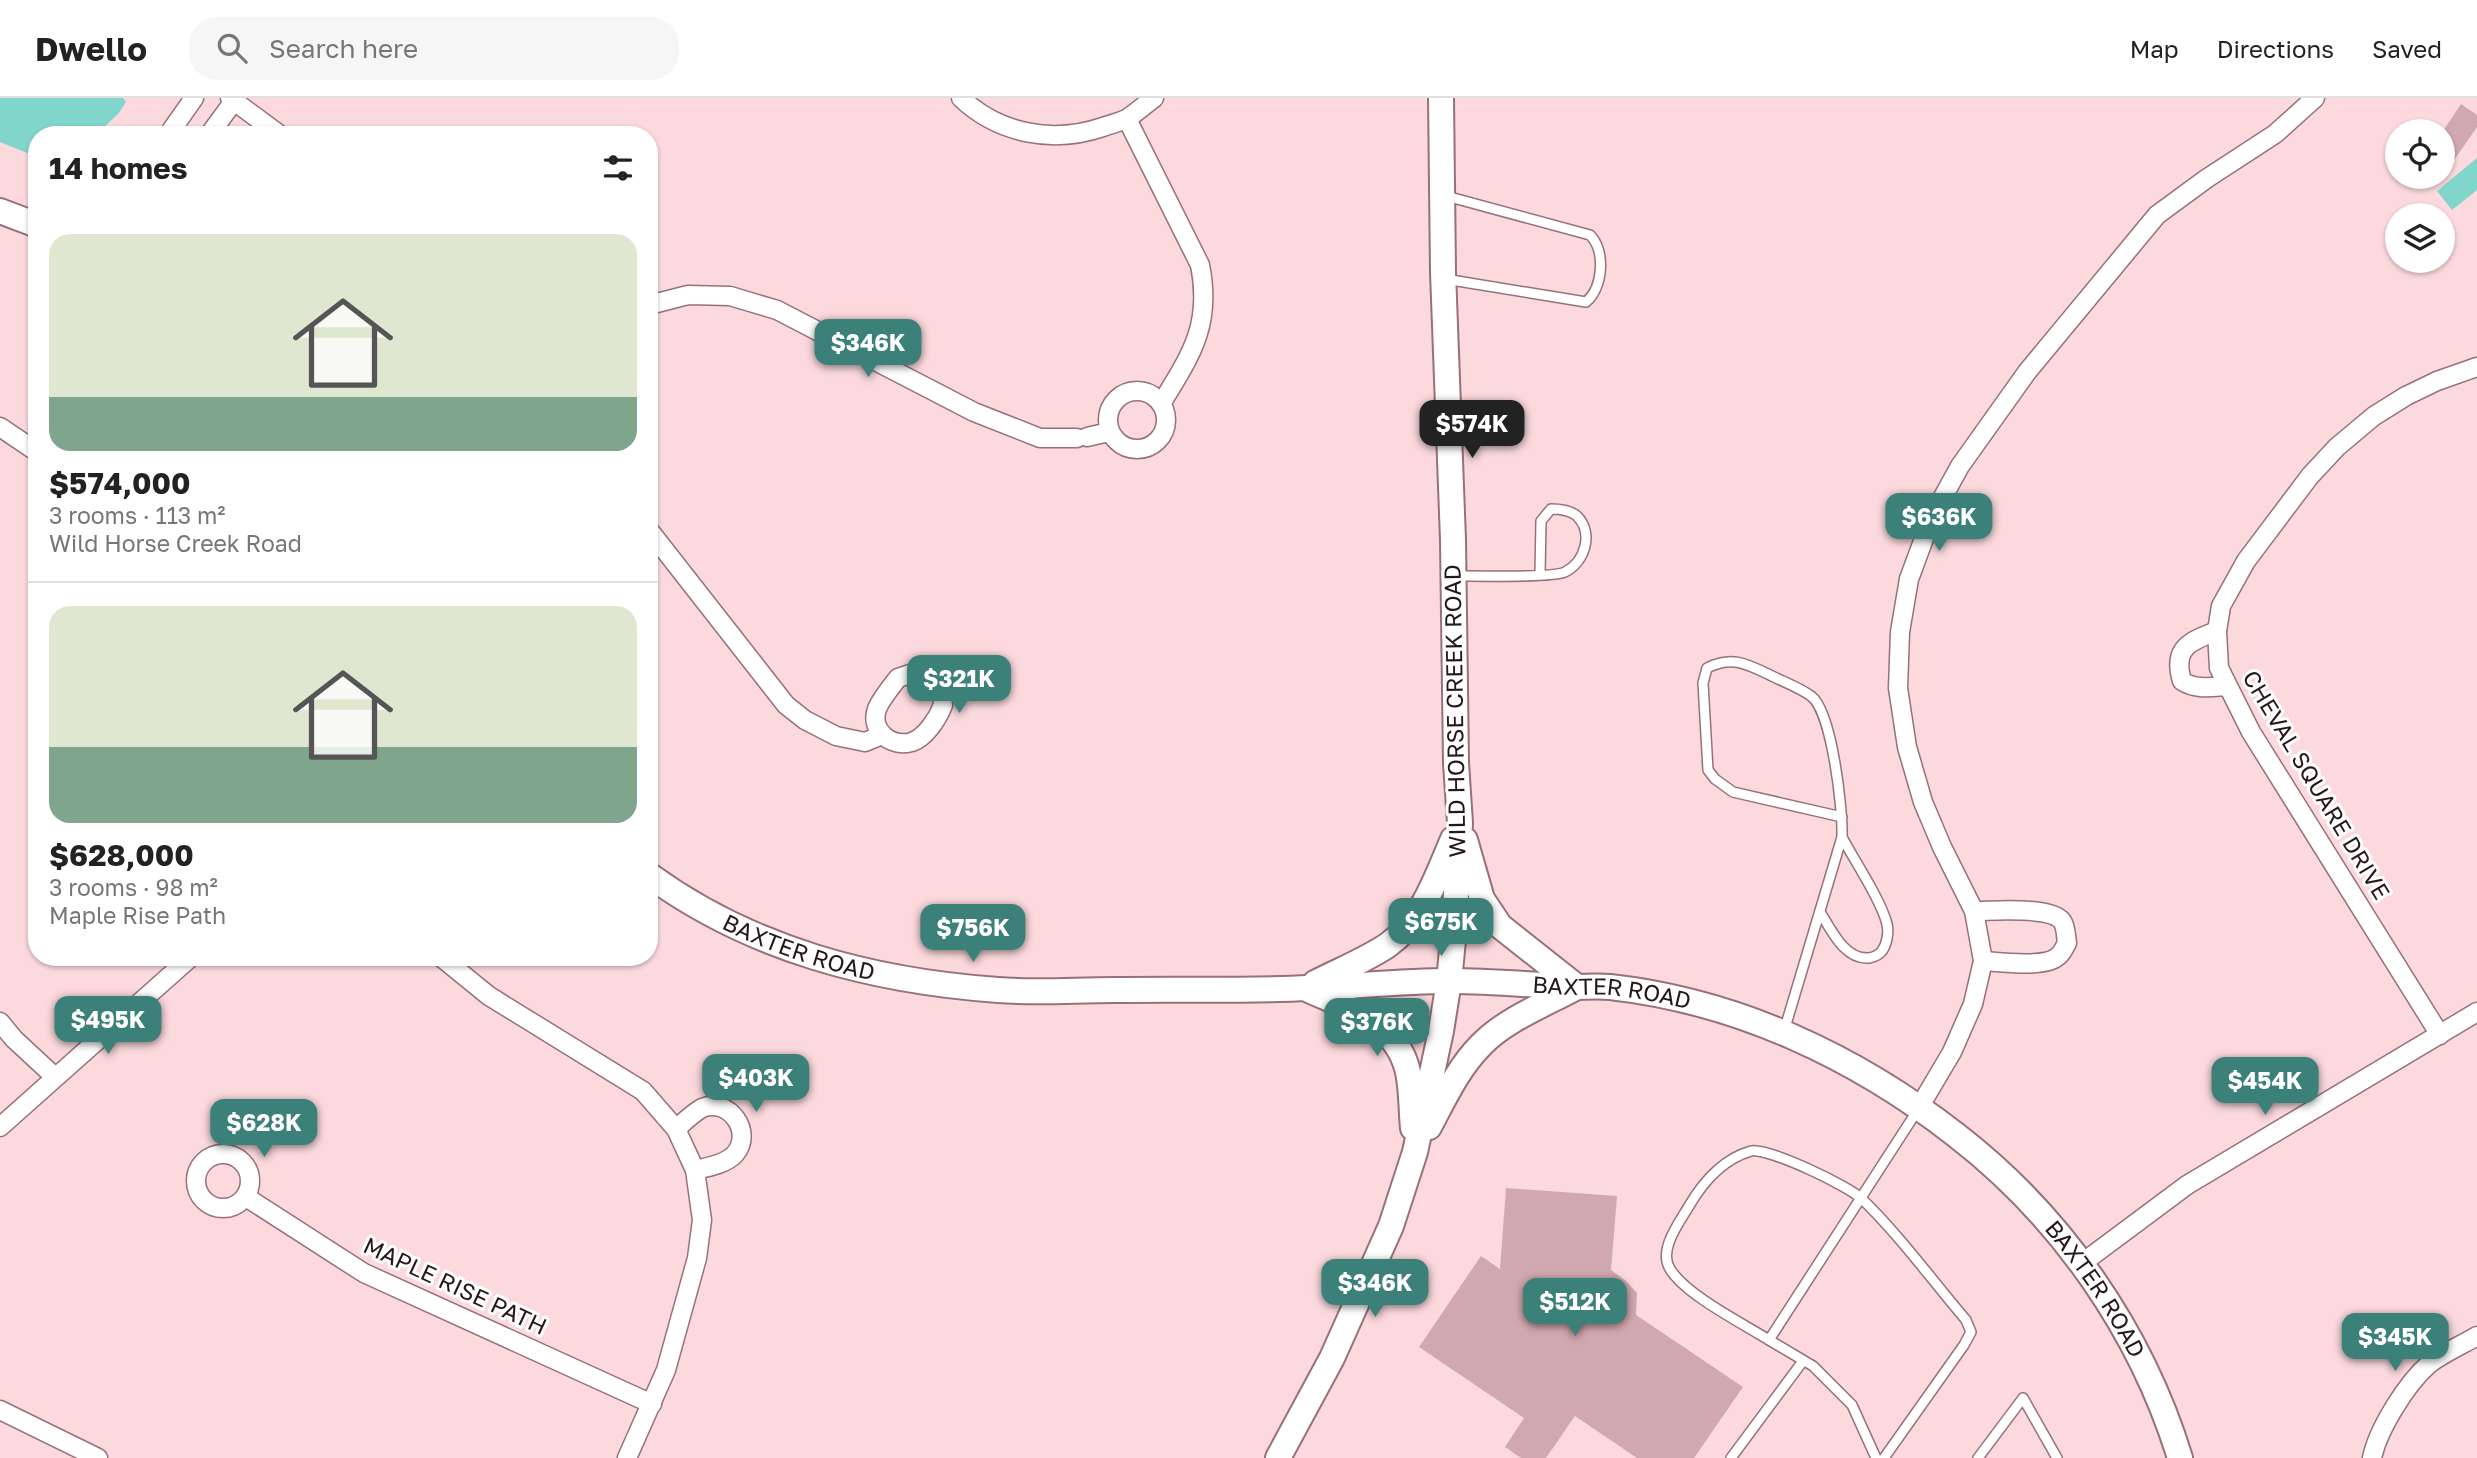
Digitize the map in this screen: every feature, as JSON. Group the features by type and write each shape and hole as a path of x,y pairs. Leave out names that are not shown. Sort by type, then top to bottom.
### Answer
{"main road":[{"name":"WILD HORSE CREEK ROAD","path":"1278,1458 1332,1358 1391,1226 1415,1152 1441,1031 1448,981 1454,930 1460,823 1456,763 1454,576 1443,279 1441,98"},
{"path":"0,211 28,222"},
{"path":"1415,1152 1460,1070 1482,1044 1507,1025 1577,987 1500,926 1482,899 1460,823"},
{"path":"1305,988 1388,945 1409,925 1427,899 1460,823"},
{"name":"BAXTER ROAD","path":"658,881 706,914 782,947 854,969 917,980 1001,990 1305,988 1448,981 1607,987 1693,1003 1783,1033 1873,1076 1920,1106 2018,1188 2050,1223 2115,1313 2156,1392 2180,1458"},
{"path":"1305,988 1376,1021 1395,1044 1407,1068 1415,1152"}],"street":[{"path":"174,126 194,98"},
{"path":"961,98 974,110 995,122 1021,132 1068,135 1088,132 1127,119 1154,98"},
{"path":"1920,1106 1952,1052 1973,1004 1983,961 1974,911 1923,802 1908,747 1898,688 1900,632 1909,579 1931,517 1960,466 2027,373 2157,215 2275,134 2315,98"},
{"path":"215,126 232,100 268,126"},
{"path":"1127,119 1200,265 1205,288 1200,333 1191,355 1161,404"},
{"path":"658,303 688,295 730,296 777,310 974,412 1040,438 1082,437 1110,432"},
{"name":"CHEVAL SQUARE DRIVE","path":"2440,1035 2251,732 2219,668 2217,631 2221,606 2246,561 2311,476 2337,447 2374,416 2406,396 2437,381 2477,367"},
{"path":"1129,392 1147,393 1161,404 1164,413 1163,431 1152,444 1143,448 1125,447 1110,432 1110,409 1121,396 1129,392"},
{"path":"0,427 28,446"},
{"path":"658,541 786,705 805,720 836,736 865,742 882,735"},
{"path":"2217,631 2191,640 2183,649 2179,668 2182,681 2188,685 2227,686"},
{"path":"1974,911 2049,912 2061,920 2066,936 2064,949 2052,961 1983,961"},
{"path":"0,1128 181,966"},
{"path":"452,966 489,996 643,1091 677,1129 695,1170 702,1220 697,1258 666,1370 627,1458"},
{"path":"2081,1264 2187,1185 2477,1012"},
{"path":"0,1022 14,1039 55,1077"},
{"path":"677,1129 702,1109 711,1106 730,1111 741,1127 742,1137 735,1154 727,1160 695,1170"},
{"name":"MAPLE RISE PATH","path":"246,1197 364,1273 652,1404"},
{"path":"2372,1458 2408,1387 2430,1364 2477,1336"},
{"path":"0,1409 98,1458"}],"lane":[{"path":"1442,195 1590,235 1598,245 1600,276 1593,297 1586,302 1443,279"},
{"path":"1454,576 1540,574 1563,573 1576,564 1587,543 1577,516 1564,510 1551,509 1541,521 1540,574"},
{"path":"1783,1033 1842,837 1842,817 1824,714 1813,697 1751,666 1734,661 1721,661 1707,668 1703,683 1708,758 1709,770 1715,779 1733,792 1842,817"},
{"path":"1820,912 1842,946 1852,954 1873,958 1882,952 1887,942 1888,927 1842,837"},
{"path":"1769,1340 1920,1106"},
{"path":"1877,1458 1852,1405 1813,1366 1691,1291 1668,1267 1666,1253 1673,1234 1699,1190 1729,1160 1754,1150 1811,1169 1860,1196 1966,1320 1971,1332 1964,1345 1884,1458"},
{"path":"1731,1458 1803,1361"},
{"path":"1978,1458 2023,1398 2057,1458"}],"water":[{"path":"0,98 123,98 126,102 105,126 28,126 28,153 0,142"},
{"path":"2477,158 2477,190 2455,208 2455,203 2446,203 2437,191 2455,189 2455,176"}],"building":[{"path":"2461,104 2477,115 2477,127 2455,159 2455,119 2451,119"},
{"path":"1506,1188 1617,1196 1611,1270 1637,1293 1636,1315 1743,1387 1694,1458 1637,1458 1575,1416 1546,1458 1521,1458 1505,1447 1524,1418 1419,1347 1481,1256 1500,1269"}]}
